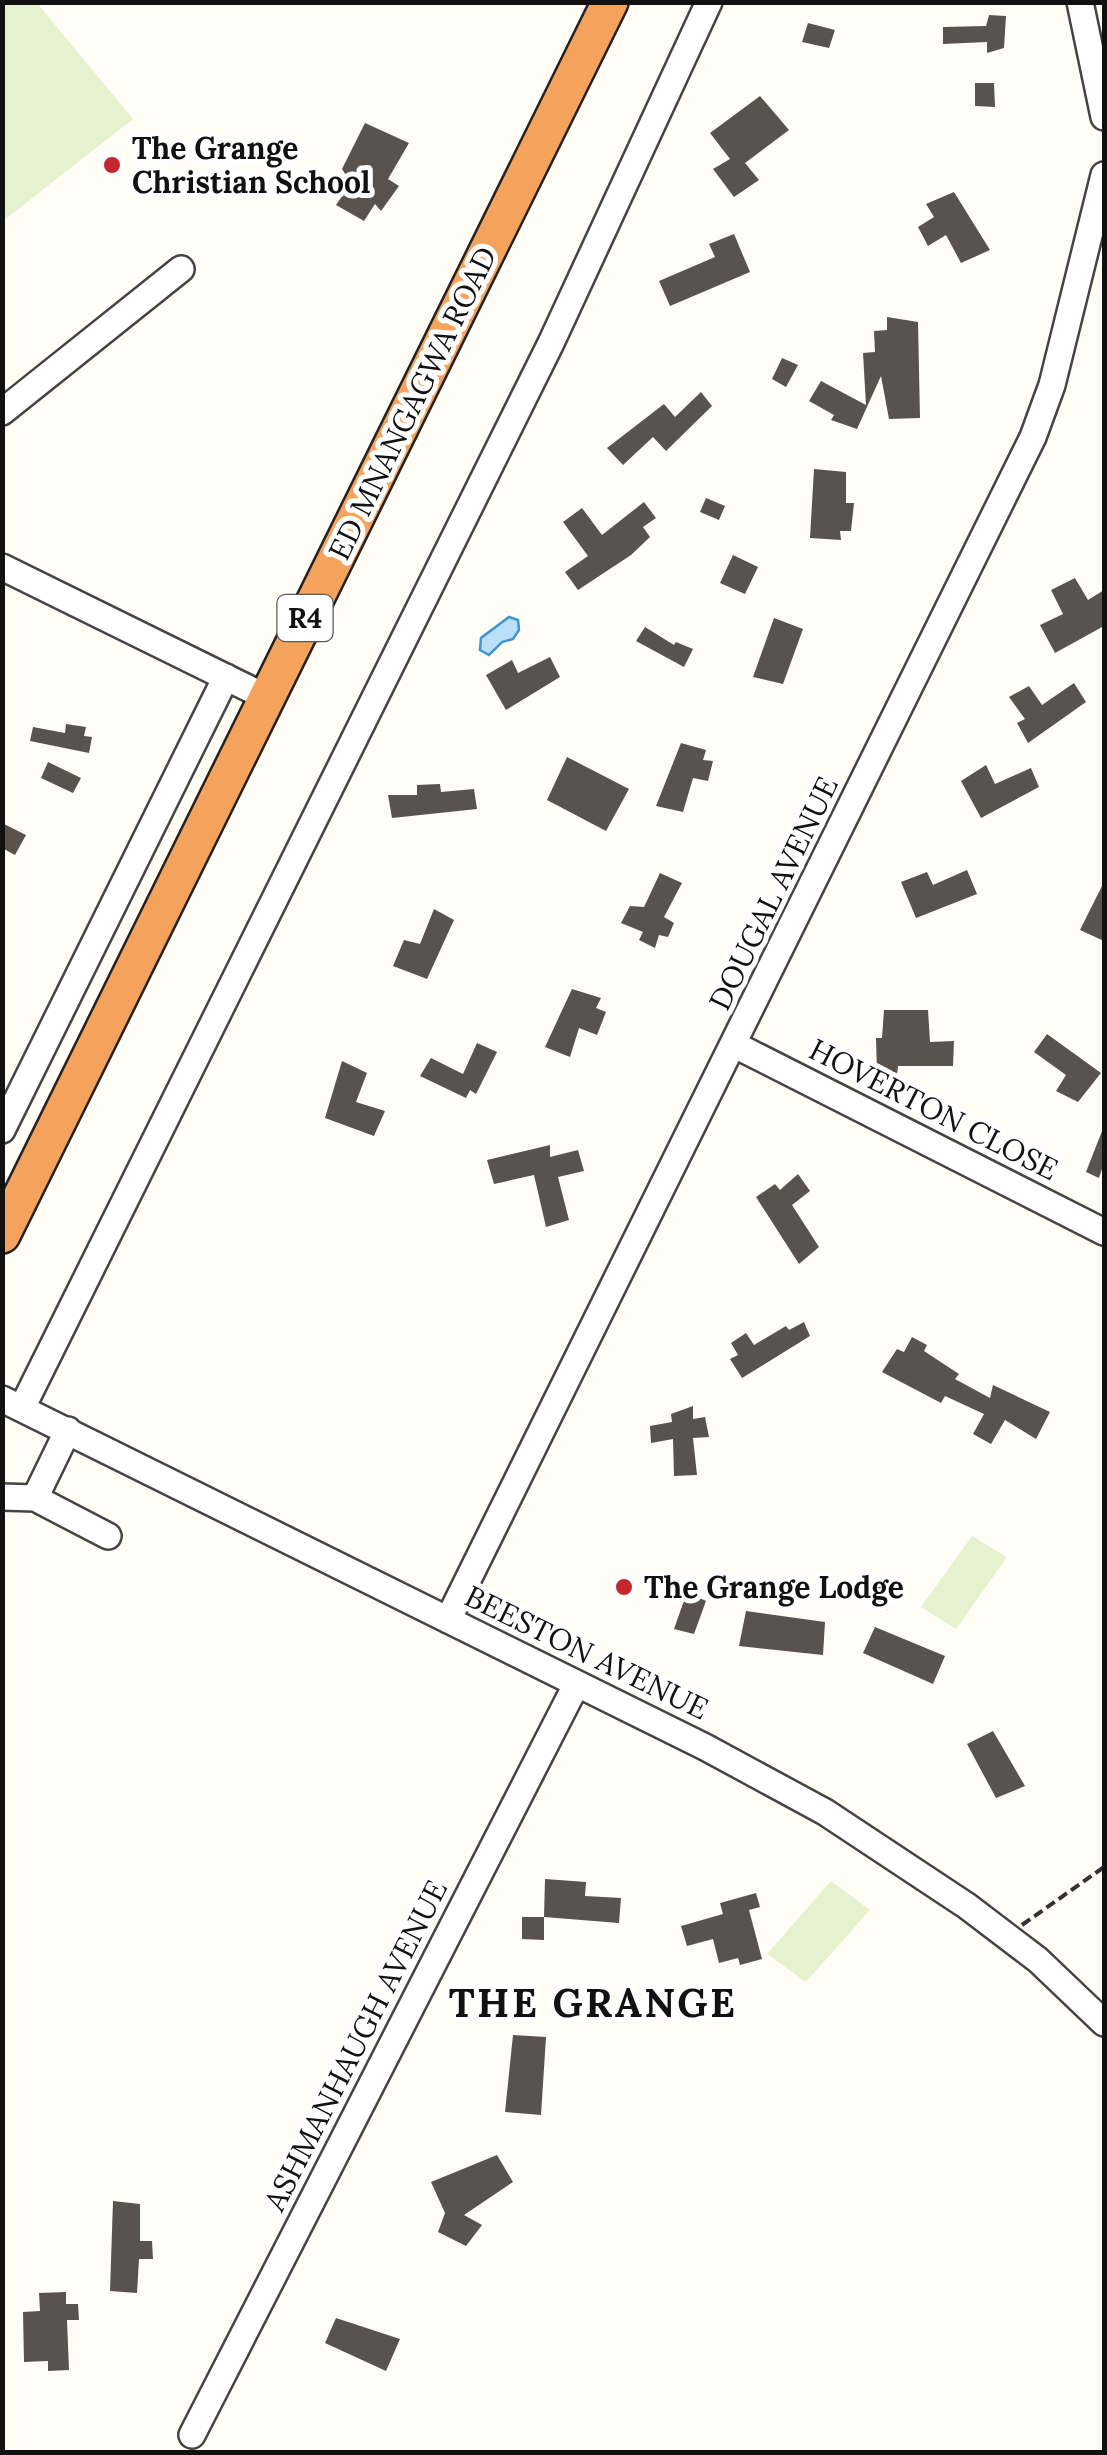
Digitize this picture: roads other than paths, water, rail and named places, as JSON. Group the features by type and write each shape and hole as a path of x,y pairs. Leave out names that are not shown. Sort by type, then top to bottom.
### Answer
{"highway":[{"name":"ED MNANGAGWA ROAD","path":"2,1235 610,2"}],"street":[{"path":"12,1404 551,342 710,2"},
{"path":"1080,2 1104,117"},
{"name":"DOUGAL AVENUE","path":"448,1620 1033,437 1052,385 1104,176"},
{"path":"2,412 181,269"},
{"path":"2,567 266,697"},
{"path":"2,1130 226,676"},
{"name":"HOVERTON CLOSE","path":"734,1046 1104,1232"},
{"name":"BEESTON AVENUE","path":"12,1404 825,1812 1006,1936 1104,2023"},
{"path":"35,1498 68,1430"},
{"path":"2,1497 35,1498 108,1536"},
{"name":"ASHMANHAUGH AVENUE","path":"192,2435 576,1685"}],"water":[{"path":"509,617 518,620 519,630 513,639 502,642 489,655 480,650 481,638"}],"place":[{"name":"The Grange Christian School","path":"112,165"},
{"name":"The Grange Lodge","path":"624,1587"}],"district":[{"name":"THE GRANGE","path":"593,2002"}]}
